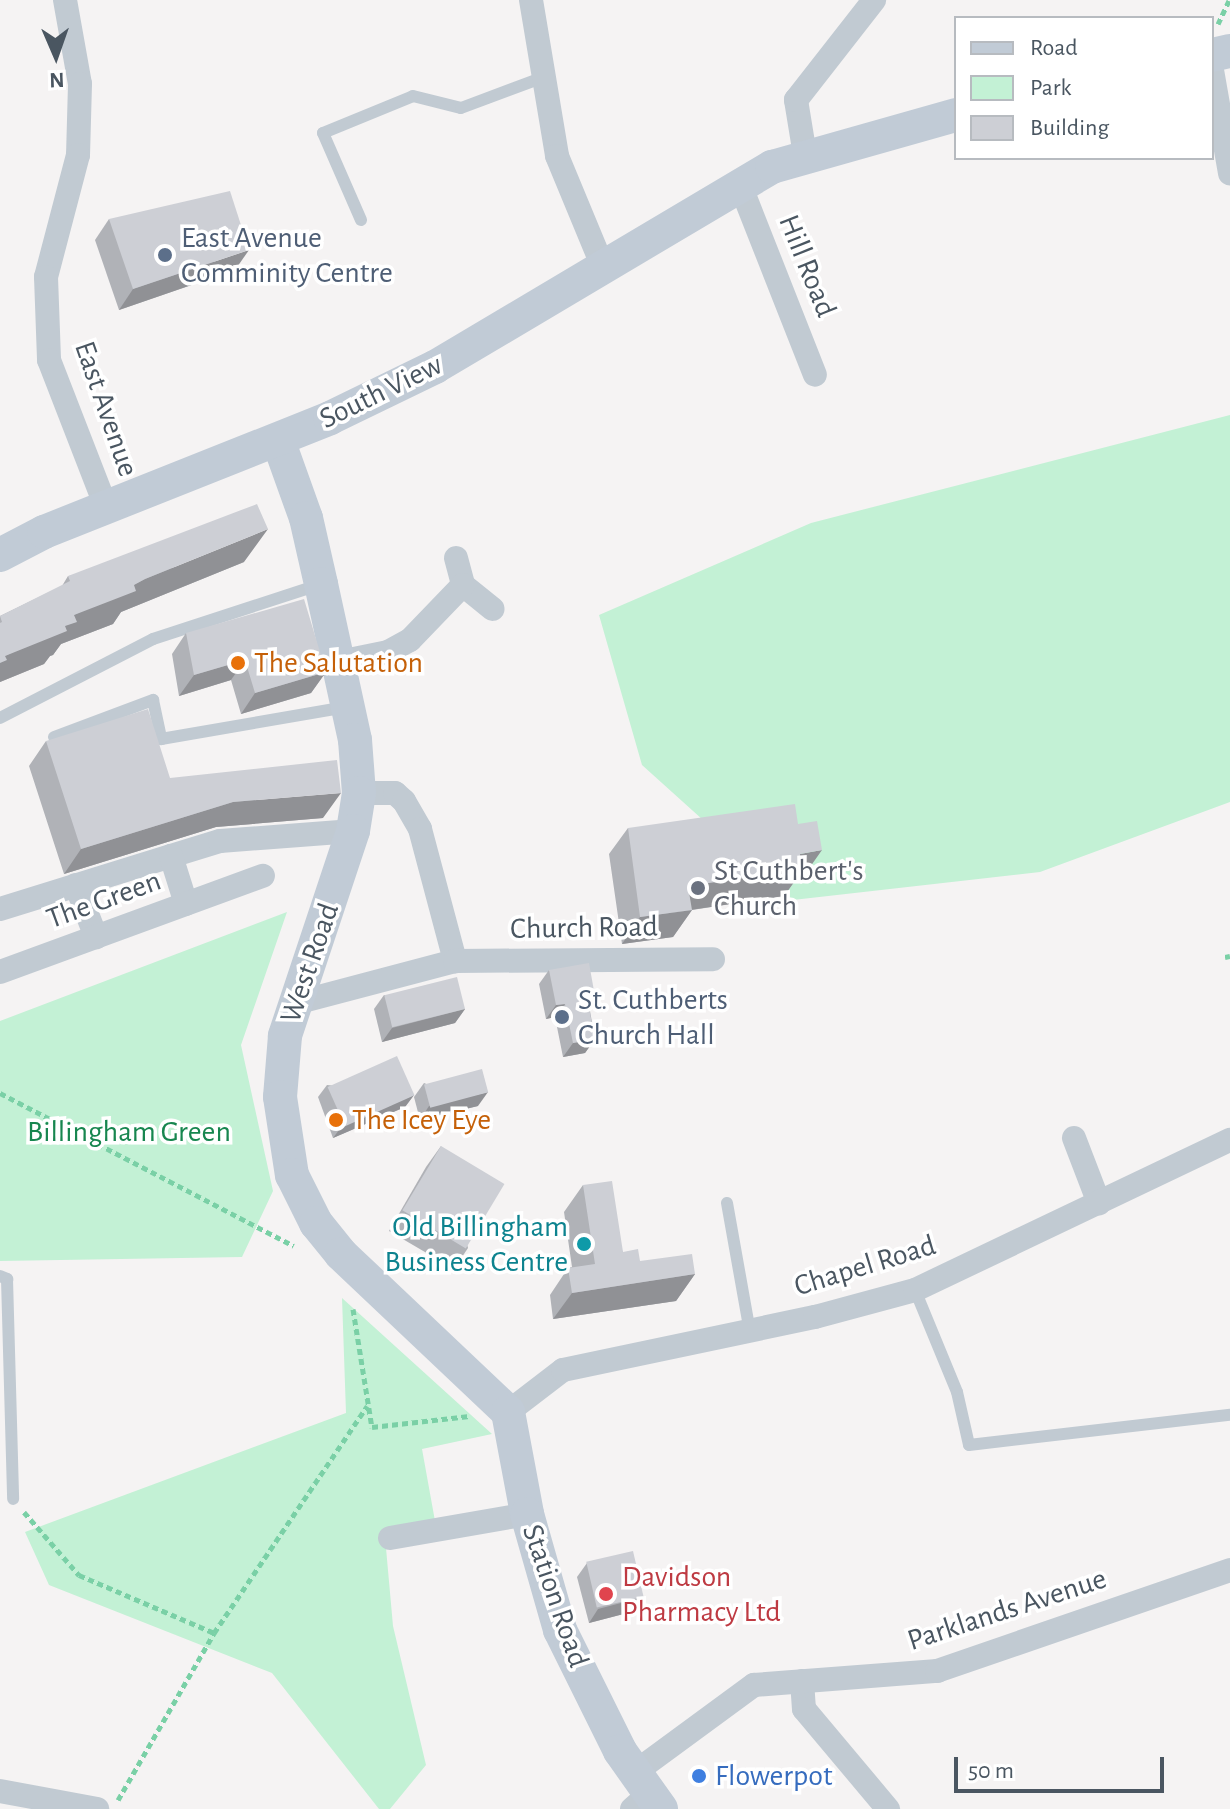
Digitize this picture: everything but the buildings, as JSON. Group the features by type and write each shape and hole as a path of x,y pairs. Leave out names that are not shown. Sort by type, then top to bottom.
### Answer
{"street":[{"name":"East Avenue","path":"65,0 80,84 78,155 46,277 49,360 106,507"},
{"path":"531,0 557,156 603,267"},
{"path":"805,155 796,100 874,0"},
{"path":"1214,81 1230,173"},
{"name":"South View","path":"0,555 106,507 278,440 435,367 739,182 805,155 954,116"},
{"name":"Hill Road","path":"739,182 815,375"},
{"name":"West Road","path":"278,440 306,518 349,707 359,793 353,831 292,1004 280,1097 292,1175 316,1223 508,1412"},
{"path":"456,558 463,585 493,609"},
{"path":"339,662 388,652 410,640 463,585"},
{"path":"359,793 395,793 404,801 420,829 455,961"},
{"name":"The Green","path":"0,909 220,841 353,831"},
{"name":"The Green","path":"171,856 186,904"},
{"name":"The Green","path":"0,972 263,876"},
{"path":"76,885 96,937"},
{"name":"Church Road","path":"292,1004 455,961 713,959"},
{"path":"1074,1138 1099,1203"},
{"name":"Chapel Road","path":"508,1412 563,1370 750,1332 915,1290 1230,1140"},
{"name":"Station Road","path":"508,1412 527,1514 560,1630 644,1796"},
{"path":"390,1538 527,1514"},
{"name":"Parklands Avenue","path":"644,1796 754,1685 937,1671 1230,1570"},
{"path":"802,1681 804,1709 888,1809"},
{"path":"0,1791 97,1809"}],"lane":[{"path":"361,220 323,133 413,96 461,108 544,77"},
{"path":"0,718 153,639 321,584"},
{"path":"54,737 153,700 161,739 349,707"},
{"path":"727,1203 750,1332"},
{"path":"0,1276 7,1279 13,1499"},
{"path":"915,1290 957,1392 969,1445 1230,1415"}],"path":[{"path":"0,1093 299,1248"},
{"path":"360,1269 353,1309 372,1427 508,1412"},
{"path":"344,1299 353,1309"},
{"path":"113,1809 214,1633 367,1406"},
{"path":"13,1499 79,1575 214,1633"}],"green space":[{"path":"1230,415 1230,802 1040,872 784,901 780,831 723,838 642,765 599,615 811,523"},
{"name":"Billingham Green","path":"287,912 241,1045 273,1191 242,1257 0,1261 0,1021"},
{"path":"342,1298 492,1434 422,1449 435,1521 386,1548 393,1626 426,1765 390,1809 379,1809 272,1673 49,1585 25,1532 346,1413"}],"place":[{"name":"East Avenue Comminity Centre","path":"165,255"},
{"name":"The Salutation","path":"238,663"},
{"name":"St Cuthbert's Church","path":"698,888"},
{"name":"St. Cuthberts Church Hall","path":"562,1017"},
{"name":"The Icey Eye","path":"336,1120"},
{"name":"Old Billingham Business Centre","path":"584,1244"},
{"name":"Davidson Pharmacy Ltd","path":"606,1594"},
{"name":"Flowerpot","path":"699,1776"}]}
